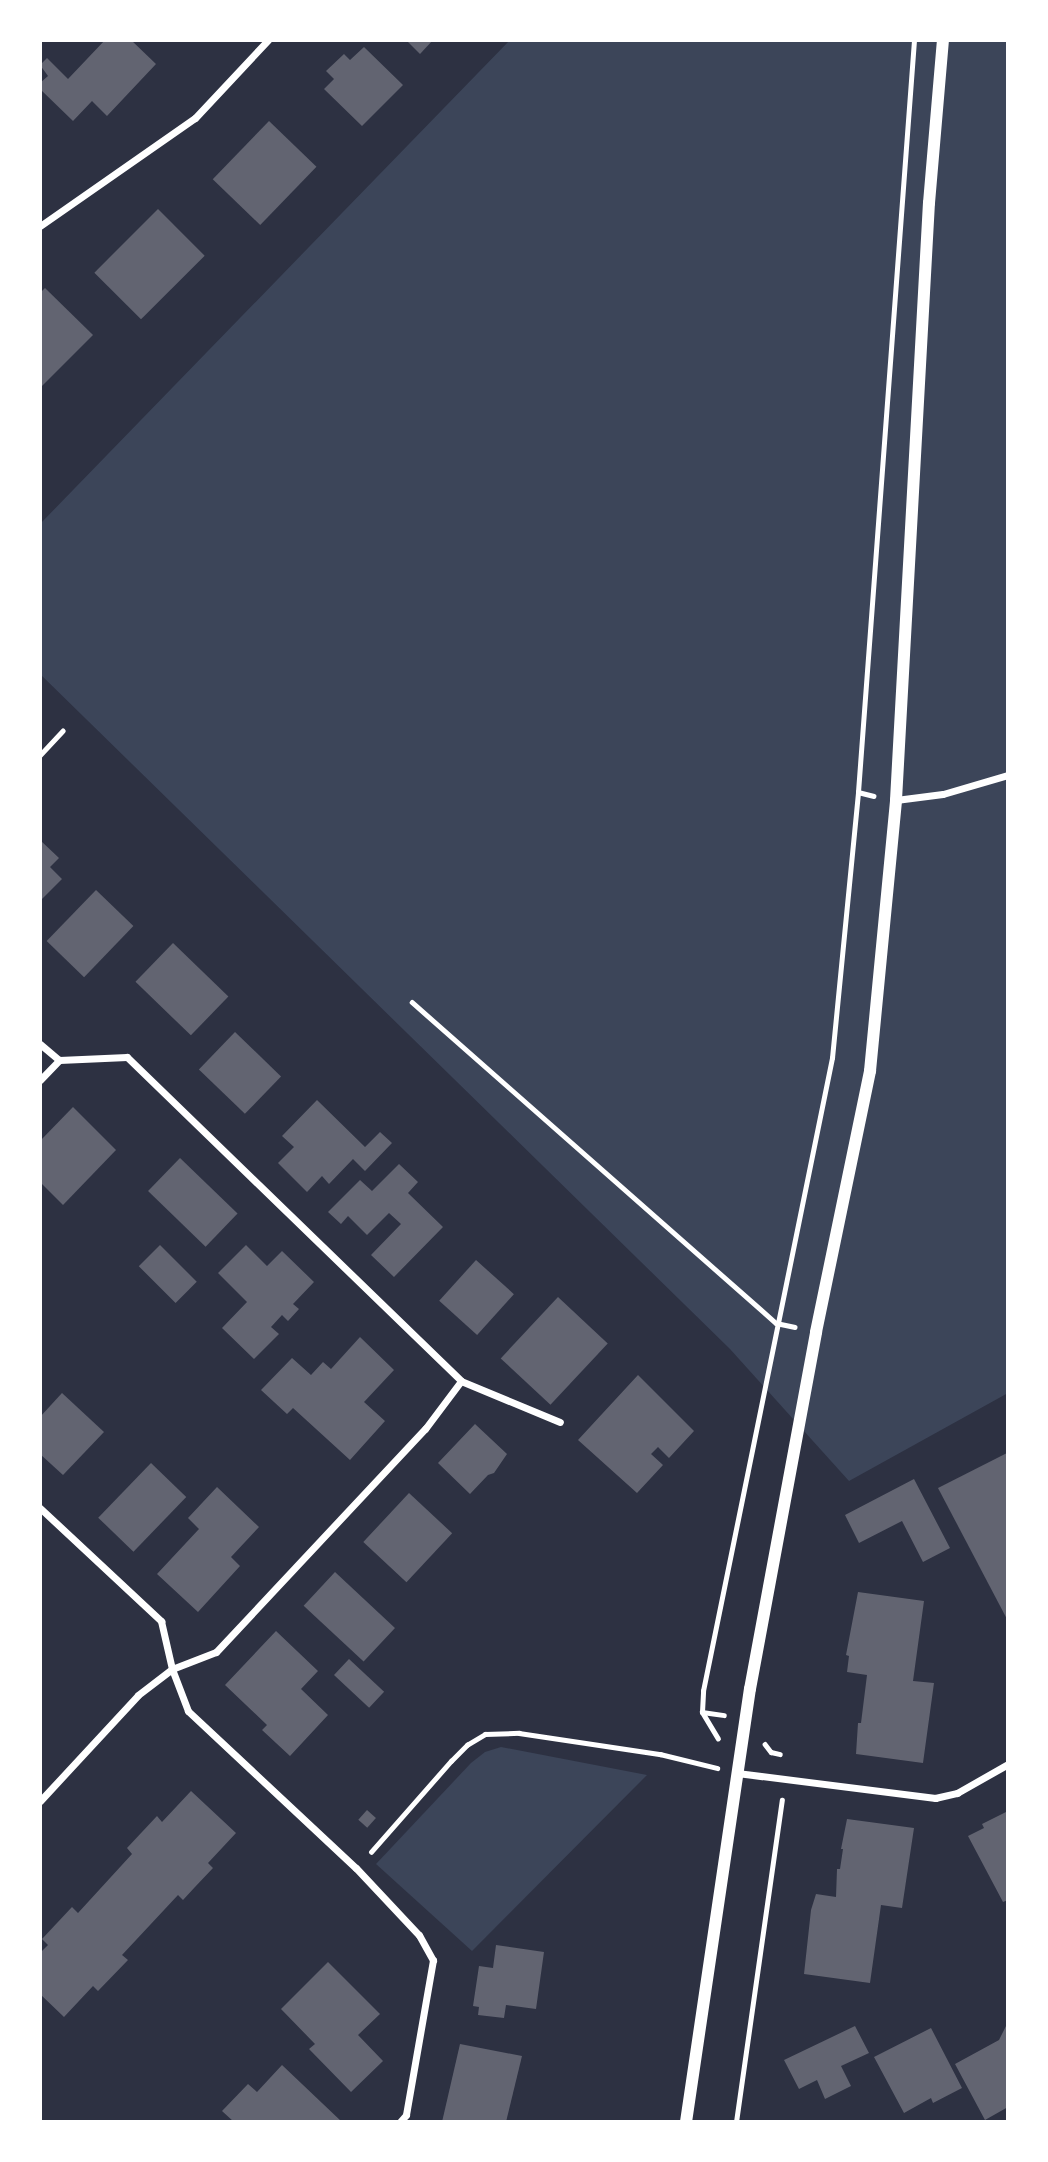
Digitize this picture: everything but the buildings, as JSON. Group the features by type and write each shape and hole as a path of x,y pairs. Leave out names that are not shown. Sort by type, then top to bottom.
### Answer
{"street":[{"path":"40,226 195,118 268,40"},
{"path":"686,2122 746,1719 816,1332 870,1071 896,800 929,203 943,40"},
{"path":"896,800 943,794 1008,775"},
{"path":"40,1044 59,1060 127,1057 461,1381 560,1422"},
{"path":"40,1080 59,1060"},
{"path":"40,1801 138,1695 172,1669 216,1652 425,1429 461,1381"},
{"path":"40,1508 162,1621 172,1669 188,1711 356,1868 419,1936 433,1960 406,2115 400,2122"},
{"path":"737,1773 935,1798 957,1793 1008,1764"}],"path":[{"path":"702,1712 703,1691 832,1058 858,792 914,40"},
{"path":"40,755 62,731"},
{"path":"412,1002 776,1324 816,1332"},
{"path":"736,2122 785,1780 781,1755 771,1752 763,1742 766,1723 746,1719"},
{"path":"356,1868 451,1761 467,1745 485,1734 519,1733 660,1754 737,1773"}],"shaded area":[{"path":"510,40 1008,40 1008,1393 849,1481 730,1349 40,674 40,524"},
{"path":"501,1747 647,1775 472,1951 376,1864 471,1763 485,1752"}]}
